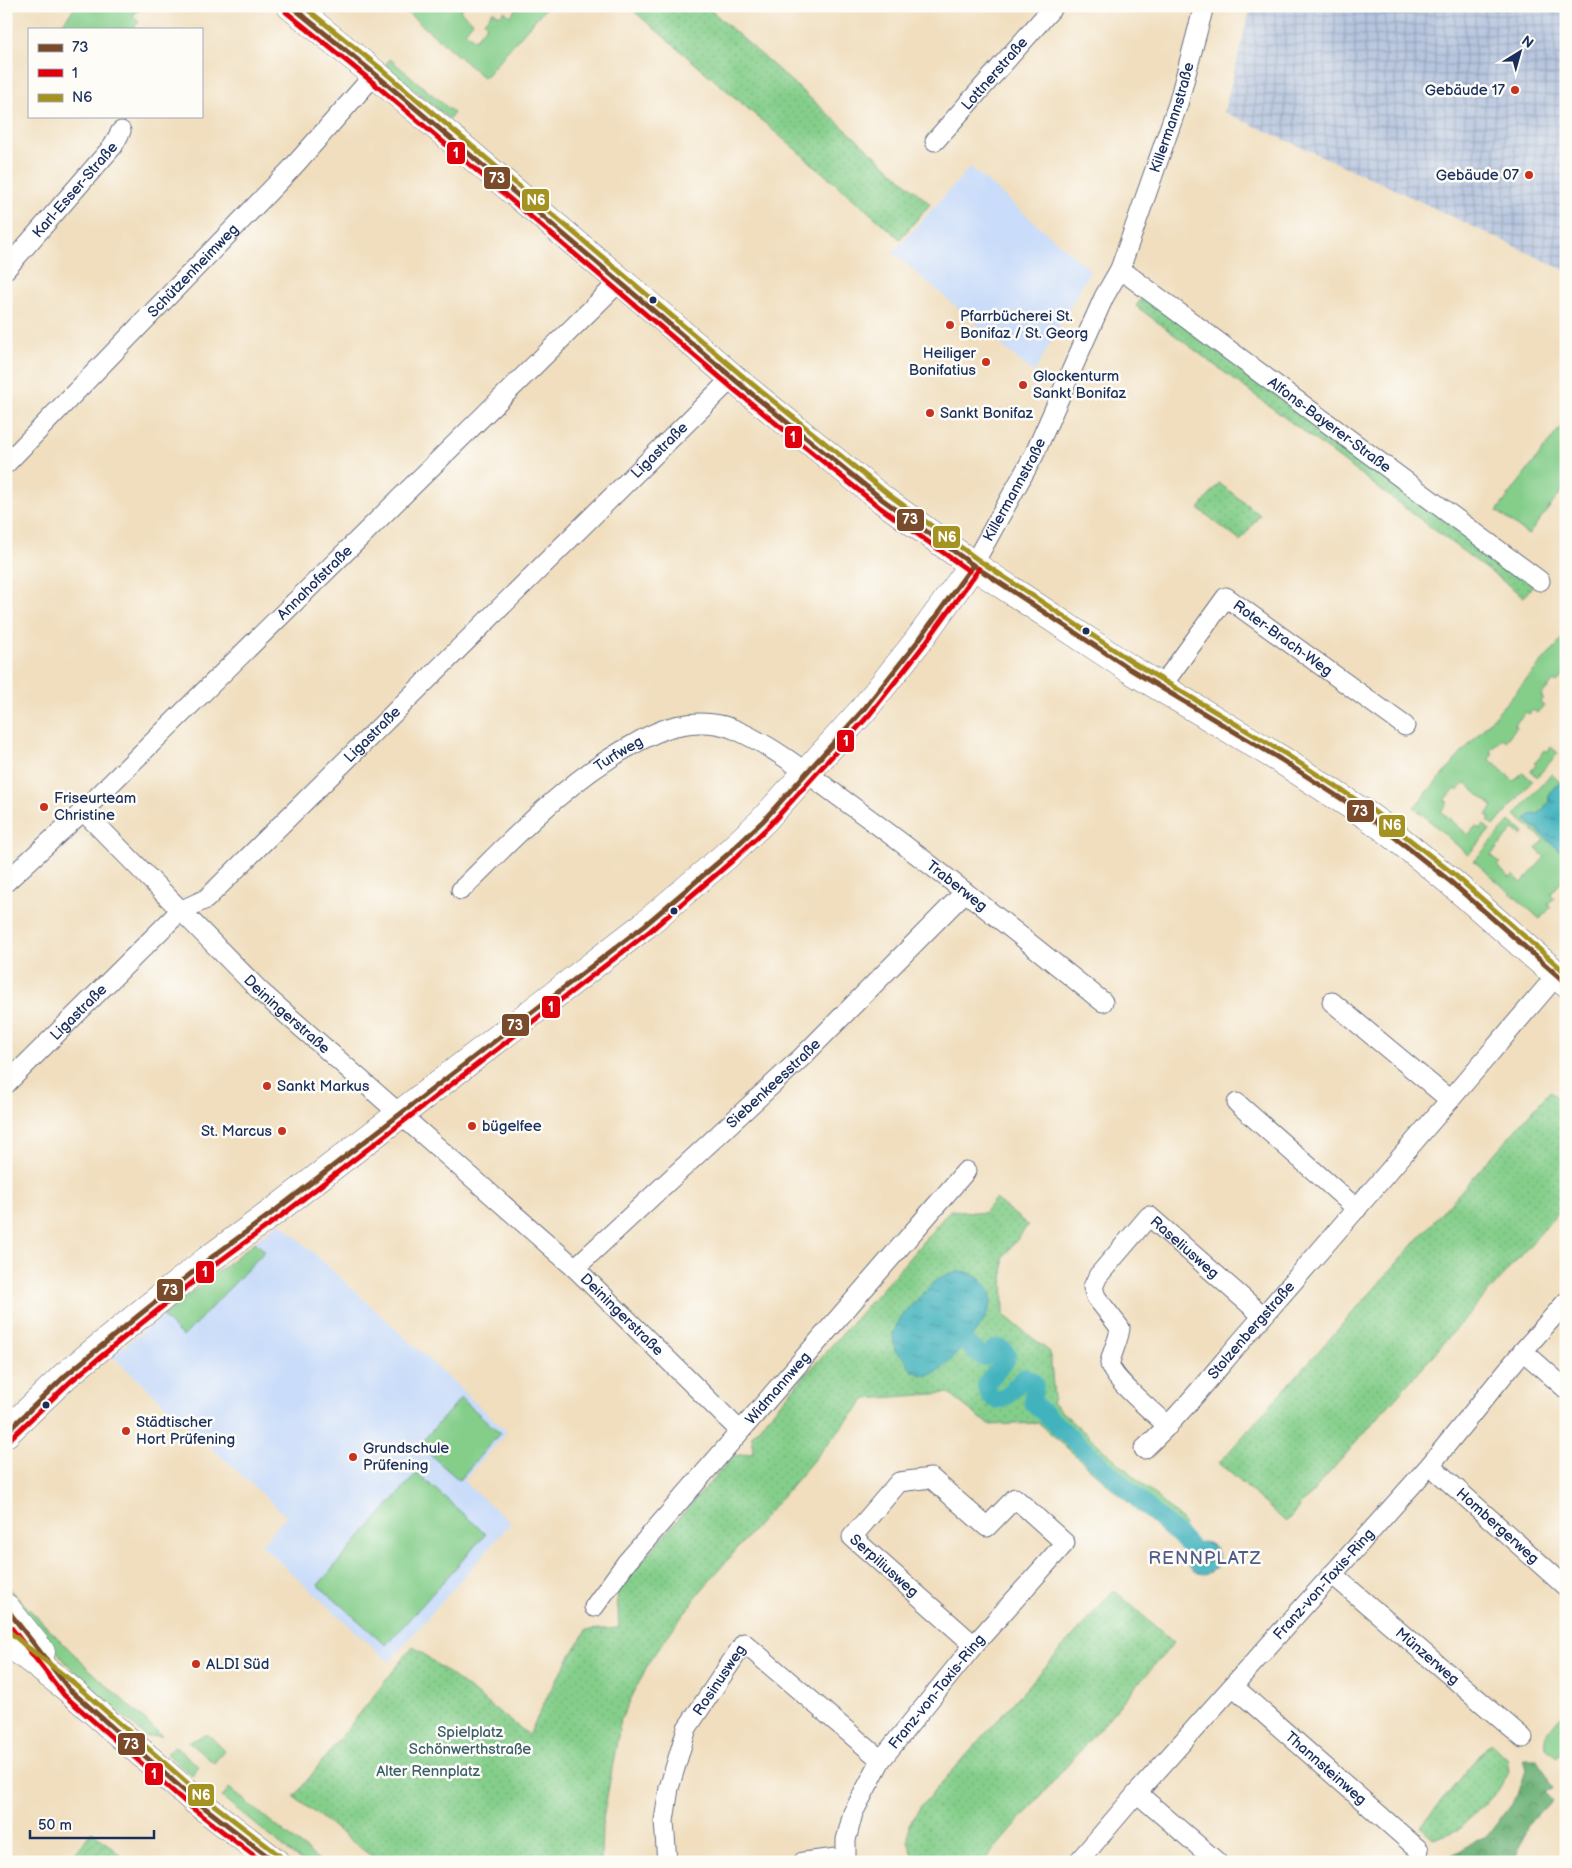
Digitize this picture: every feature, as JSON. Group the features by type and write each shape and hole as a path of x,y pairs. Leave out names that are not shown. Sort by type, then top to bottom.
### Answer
{"street":[{"path":"290,6 375,74 732,378 883,500 972,565 1130,669 1280,759 1383,826 1563,979"},
{"name":"Lottnerstraße","path":"935,141 1054,6"},
{"name":"Killermannstraße","path":"6,1433 65,1376 138,1316 645,924 727,855 763,821 864,709 918,641 972,565 1034,455 1104,297 1120,269 1178,104 1204,6"},
{"name":"Schützenheimweg","path":"6,464 299,161 375,74"},
{"name":"Karl-Esser-Straße","path":"6,269 113,146 121,130"},
{"name":"Alfons-Bayerer-Straße","path":"1120,269 1540,581"},
{"name":"Annahofstraße","path":"6,882 83,811 620,281"},
{"name":"Ligastraße","path":"6,1084 180,911 206,899 732,378"},
{"name":"Roter-Brach-Weg","path":"1161,687 1226,597 1405,726"},
{"name":"Turfweg","path":"461,890 554,800 593,769 651,735 681,724 708,723 735,730 762,744 807,774"},
{"name":"Traberweg","path":"807,774 965,892 1103,1002"},
{"name":"Deiningerstraße","path":"83,811 261,992 575,1268 740,1431"},
{"name":"Siebenkeesstraße","path":"575,1268 802,1057 965,892"},
{"name":"Stolzenbergstraße","path":"1144,1449 1168,1426 1450,1100 1563,979"},
{"path":"1332,1002 1450,1100"},
{"path":"1236,1103 1357,1209"},
{"name":"Widmannweg","path":"594,1607 626,1563 966,1171"},
{"name":"Raseliusweg","path":"1168,1426 1114,1376 1110,1364 1120,1328 1096,1297 1094,1287 1098,1276 1149,1216 1263,1316"},
{"name":"Franz-von-Taxis-Ring","path":"1078,1862 1430,1465 1523,1351 1566,1302"},
{"path":"1523,1351 1566,1389"},
{"name":"Hombergerweg","path":"1430,1465 1566,1586"},
{"name":"Serpiliusweg","path":"974,1645 852,1537 899,1482 932,1478 987,1527 1015,1498 1065,1543"},
{"name":"Franz-von-Taxis-Ring","path":"845,1859 846,1840 853,1813 881,1760 974,1645 1065,1543"},
{"name":"Münzerweg","path":"1332,1574 1523,1738"},
{"path":"6,1608 69,1689"},
{"path":"6,1638 69,1689 196,1801 275,1862"},
{"name":"Rosinusweg","path":"667,1862 665,1813 669,1788 687,1728 744,1643 881,1760"},
{"name":"Thannsteinweg","path":"1233,1686 1419,1850"},
{"path":"1138,1793 1217,1862"},
{"path":"803,1862 845,1859"}],"shaded area":[{"path":"1251,6 1566,6 1566,271 1377,181 1224,112"},
{"path":"970,167 1090,270 1034,373 893,253"},
{"name":"Grundschule Prüfening","path":"280,1222 507,1432 463,1481 511,1523 389,1662 261,1545 286,1516 112,1356"}],"green space":[{"path":"76,6 142,6 133,16 139,22 134,28 59,28"},
{"path":"404,6 464,6 460,11 473,22 465,32 475,40 487,25 484,22 493,11 500,16 504,11 510,16 519,6 547,6 484,78 402,8"},
{"path":"628,6 706,6 930,204 900,239"},
{"path":"390,59 454,113 449,119 385,65"},
{"path":"1146,292 1535,582 1524,597 1136,306"},
{"path":"1566,420 1566,486 1528,535 1497,511"},
{"path":"1219,483 1260,515 1240,541 1199,509"},
{"path":"1566,635 1566,673 1557,683 1554,681 1541,695 1543,698 1540,702 1544,705 1537,713 1533,710 1529,714 1526,712 1515,724 1517,727 1505,741 1502,738 1490,751 1493,754 1489,759 1514,781 1522,773 1533,780 1494,826 1488,821 1490,818 1486,815 1493,807 1465,783 1458,791 1455,789 1445,800 1448,803 1441,811 1468,835 1476,826 1480,829 1484,825 1490,830 1468,855 1414,807"},
{"path":"1551,747 1558,753 1537,777 1531,771 1536,765 1534,763 1545,750 1548,752"},
{"path":"1551,774 1560,782 1549,795 1549,802 1539,814 1530,815 1526,820 1566,856 1566,883 1565,885 1561,882 1551,894 1554,898 1548,904 1551,907 1540,919 1474,861 1510,821 1524,833 1522,836 1514,829 1491,855 1500,863 1497,866 1510,878 1513,875 1522,883 1545,857 1536,849 1544,840 1515,815"},
{"path":"1550,1091 1566,1105 1566,1204 1286,1522 1219,1463"},
{"name":"Alter Rennplatz","path":"995,1199 1028,1225 1003,1258 1004,1315 1050,1352 1054,1398 1052,1403 1180,1518 1184,1526 1174,1538 1166,1536 1039,1423 989,1425 948,1393 866,1399 699,1593 650,1660 621,1719 602,1824 601,1861 379,1862 294,1797 413,1646 529,1735 550,1691 586,1630 619,1628 617,1592 733,1456 753,1453 752,1435 950,1210 984,1213"},
{"path":"255,1242 265,1251 183,1337 162,1316"},
{"path":"461,1398 500,1433 459,1480 419,1445"},
{"path":"417,1473 486,1534 386,1645 318,1585"},
{"path":"6,1586 87,1667 162,1736 146,1737 86,1683 67,1664 6,1589"},
{"path":"1114,1590 1174,1643 983,1862 916,1862 908,1842 909,1824 921,1806"},
{"path":"1566,1711 1566,1746 1557,1757 1546,1748 1546,1737 1551,1728"},
{"path":"208,1734 224,1750 214,1763 188,1742"},
{"path":"1490,1743 1507,1758 1509,1771 1499,1790 1459,1829 1435,1839 1421,1826"},
{"path":"174,1746 199,1766 192,1776 167,1754"},
{"path":"1523,1759 1537,1759 1553,1788 1544,1791 1552,1800 1526,1827 1518,1852 1512,1862 1432,1862 1445,1859 1488,1835 1518,1795 1526,1770"},
{"path":"229,1788 321,1862 302,1862 222,1797"},
{"path":"92,1831 129,1862 69,1862"}],"water":[{"path":"1560,782 1566,787 1566,856 1526,820 1530,815 1539,814 1549,802 1549,795"},
{"path":"965,1271 980,1279 988,1288 991,1298 990,1308 985,1318 961,1349 946,1365 934,1374 920,1374 911,1370 905,1359 895,1351 893,1334 897,1324 937,1279 950,1273"},
{"path":"1203,1542 1215,1546 1219,1558 1215,1570 1203,1574 1191,1570 1187,1558 1191,1546"}],"waterway":[{"path":"966,1343 982,1357 985,1357 996,1348 1000,1348 1007,1355 1006,1360 986,1384 991,1397 1000,1400 1025,1377 1033,1382 1035,1385 1033,1403 1191,1547"}],"transit line":[{"name":"73","path":"291,6 375,74 741,385 883,500 973,565 1130,669 1280,759 1368,816 1451,882 1566,983"},
{"name":"N6","path":"303,6 380,68 746,379 888,494 977,559 1134,663 1284,753 1372,810 1456,876 1566,973"},
{"name":"1","path":"286,12 370,80 736,391 878,506 969,571"},
{"name":"73","path":"6,1433 65,1376 138,1316 208,1260 276,1210 645,925 727,855 763,821 864,709 918,641 973,565"},
{"name":"1","path":"11,1438 70,1382 143,1322 213,1266 281,1216 650,931 732,861 769,826 870,714 924,645 979,569"},
{"name":"73","path":"6,1608 69,1689 196,1801 275,1862"},
{"name":"1","path":"6,1621 64,1695 191,1807 262,1862"},
{"name":"N6","path":"11,1633 74,1683 201,1795 280,1856"}],"place":[{"name":"Gebäude 17","path":"1515,90"},
{"name":"Gebäude 07","path":"1529,175"},
{"name":"Pfarrbücherei St. Bonifaz / St. Georg","path":"950,325"},
{"name":"Heiliger Bonifatius","path":"986,362"},
{"name":"Glockenturm Sankt Bonifaz","path":"1023,385"},
{"name":"Sankt Bonifaz","path":"930,413"},
{"name":"Friseurteam Christine","path":"44,807"},
{"name":"Sankt Markus","path":"267,1086"},
{"name":"bügelfee","path":"472,1126"},
{"name":"St. Marcus","path":"282,1131"},
{"name":"Städtischer Hort Prüfening","path":"126,1431"},
{"name":"Grundschule Prüfening","path":"353,1457"},
{"name":"ALDI Süd","path":"196,1664"}],"district":[{"name":"RENNPLATZ","path":"1205,1558"}],"park label":[{"name":"Spielplatz Schönwerthstraße","path":"470,1740"}]}
